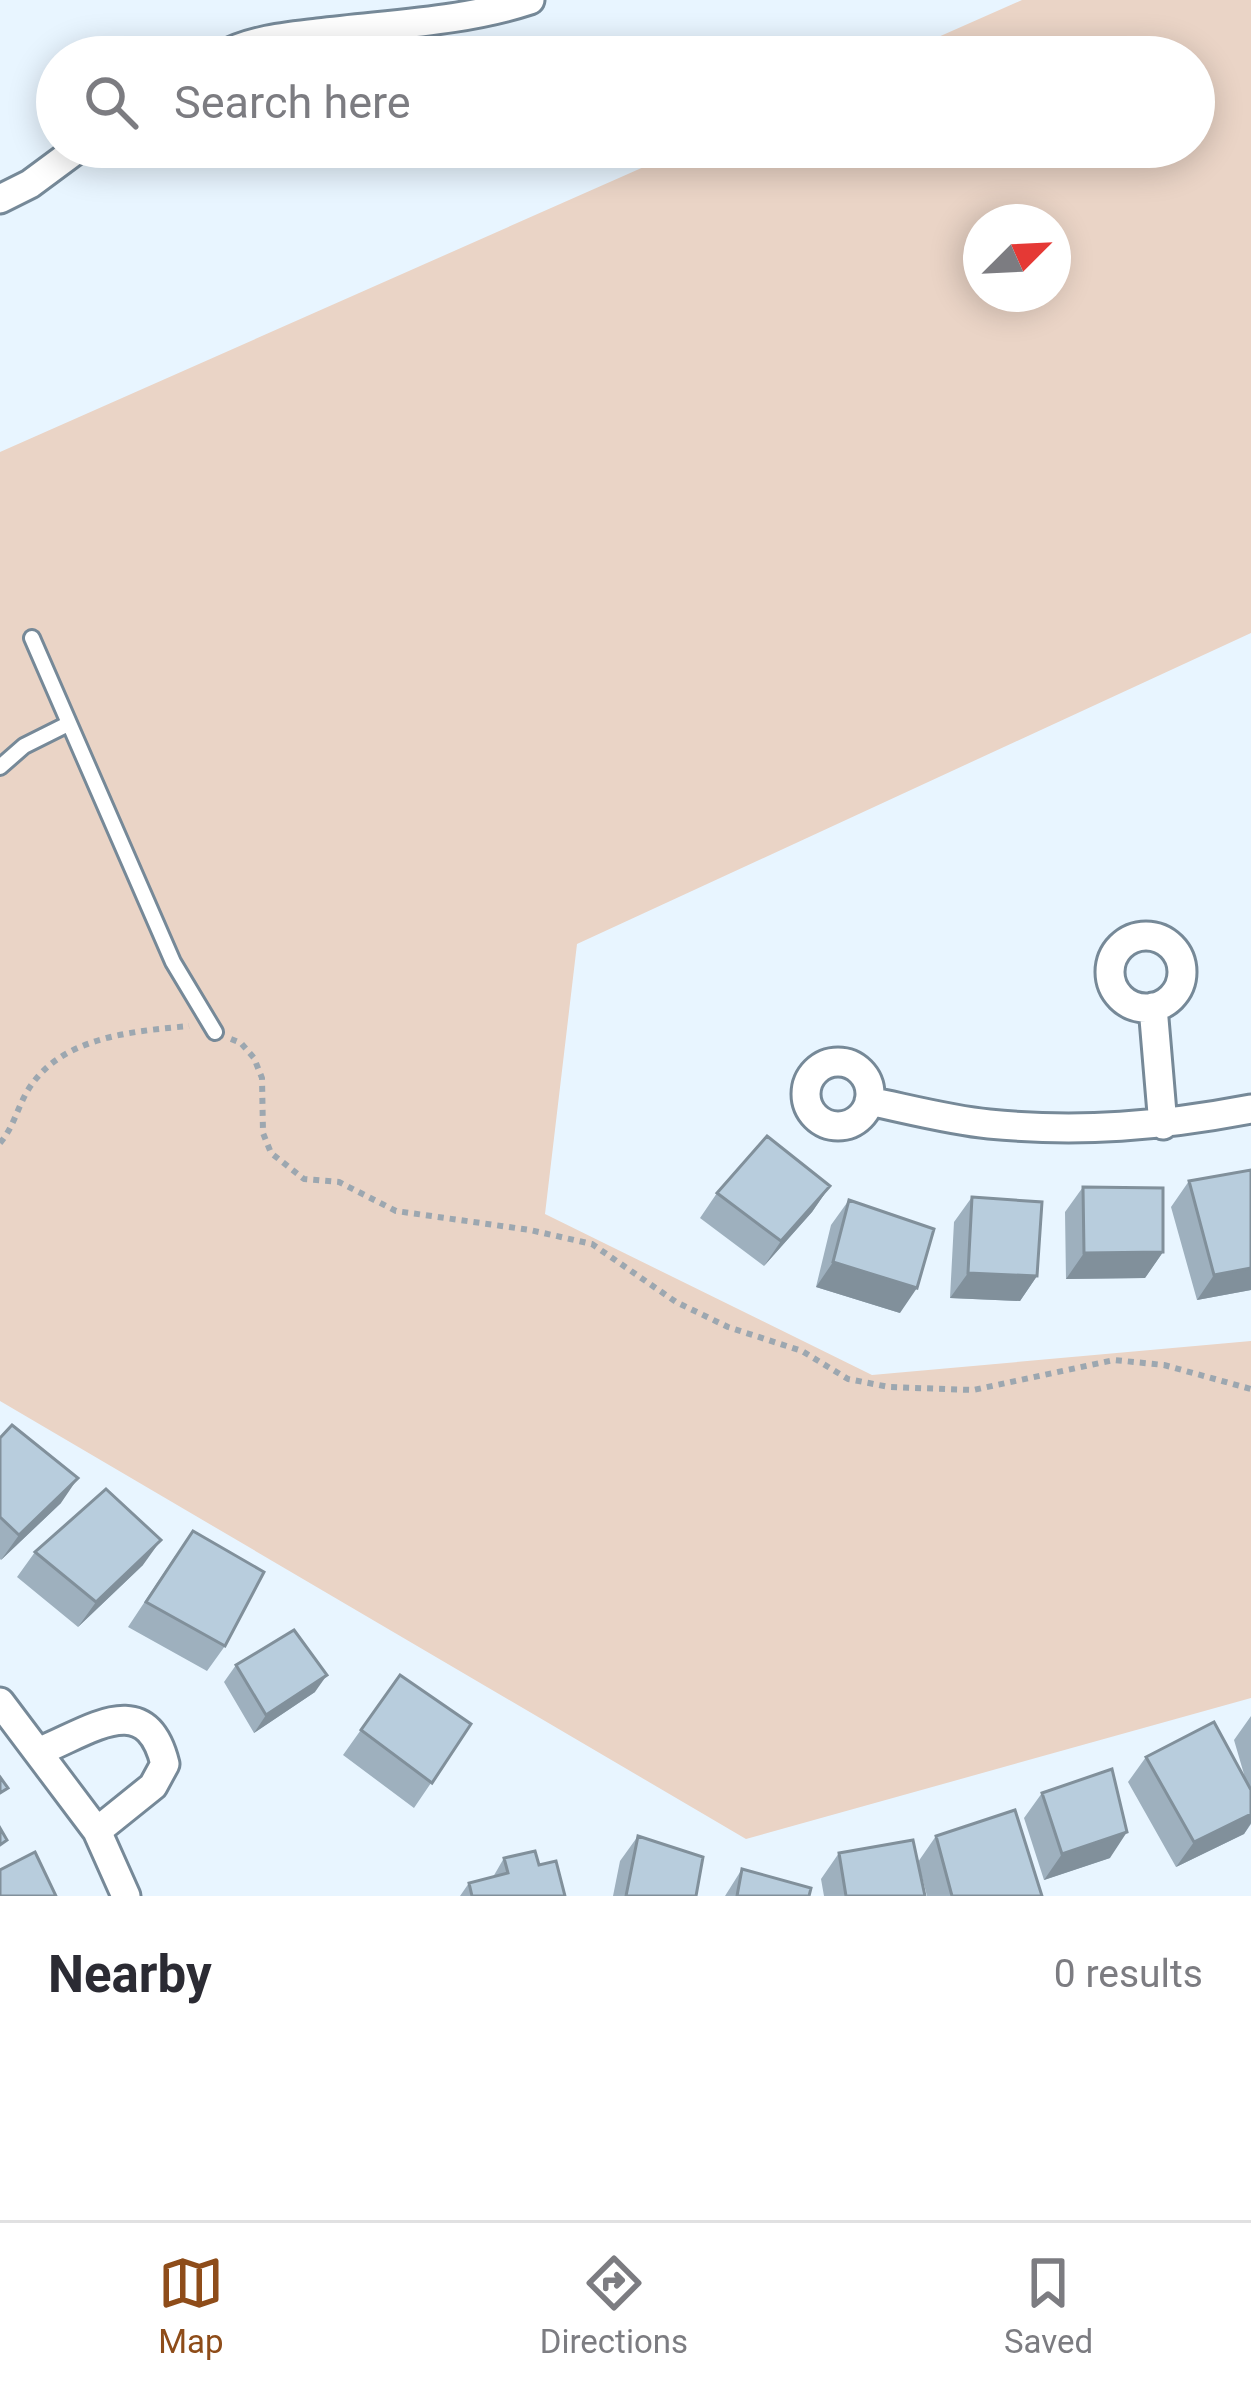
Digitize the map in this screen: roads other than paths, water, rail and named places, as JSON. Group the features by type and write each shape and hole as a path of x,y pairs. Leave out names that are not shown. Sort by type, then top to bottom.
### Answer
{"street":[{"path":"351,36 530,0"},
{"path":"0,199 48,168"},
{"path":"1153,1007 1163,1125"},
{"path":"869,1101 986,1124 1077,1128 1163,1125 1251,1108"},
{"path":"0,1702 97,1831 126,1896"},
{"path":"40,1751 122,1718 142,1722 159,1742 165,1764 153,1786 97,1831"}],"lane":[{"path":"32,638 173,962 215,1032"},
{"path":"0,767 24,746 68,724"}]}
